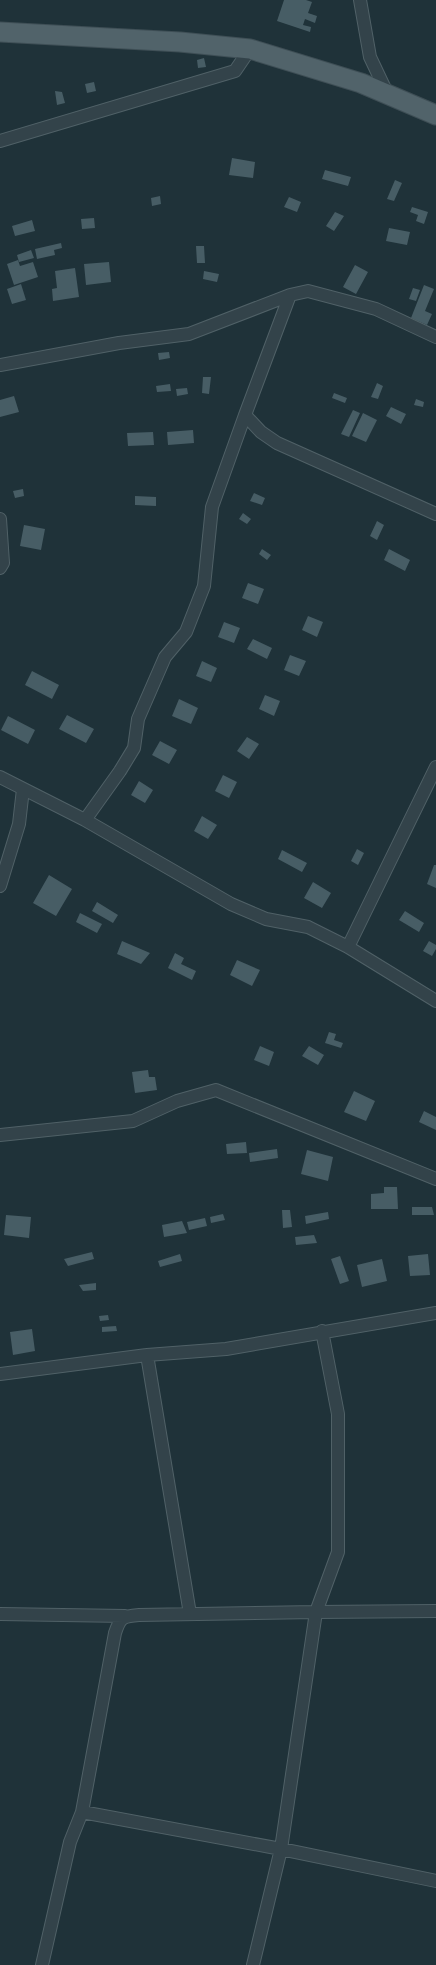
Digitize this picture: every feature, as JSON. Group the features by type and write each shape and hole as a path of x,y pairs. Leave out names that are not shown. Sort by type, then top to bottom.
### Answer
{"main road":[{"path":"0,32 180,42 250,50 361,83 436,115"}],"street":[{"path":"360,0 370,57 388,95"},
{"path":"0,140 235,71 250,50"},
{"path":"0,365 119,343 189,334 290,295 308,291 376,310 436,337"},
{"path":"85,820 120,771 134,748 138,719 165,657 186,632 204,586 212,507 290,295"},
{"path":"245,415 260,432 277,443 436,514"},
{"path":"0,519 3,563 0,568"},
{"path":"348,947 436,767"},
{"path":"0,777 85,820 231,904 266,919 308,927 348,947 436,1001"},
{"path":"0,886 19,824 23,789"},
{"path":"0,1135 133,1122 177,1101 216,1090 436,1179"},
{"path":"0,1374 147,1355 226,1348 436,1313"},
{"path":"253,1965 281,1849 316,1612 338,1552 338,1414 322,1331"},
{"path":"147,1355 190,1614"},
{"path":"0,1614 125,1616 436,1611"},
{"path":"42,1965 70,1842 82,1812 114,1633 118,1622 125,1616"},
{"path":"82,1812 281,1849 436,1881"}],"building":[{"path":"284,0 306,0 312,2 308,13 317,16 315,23 305,19 303,25 311,27 310,32 277,21"},
{"path":"204,58 206,67 198,68 197,60"},
{"path":"94,82 96,91 87,93 85,84"},
{"path":"55,91 62,92 65,103 57,105"},
{"path":"232,158 255,162 253,178 229,175"},
{"path":"325,170 351,177 348,186 322,179"},
{"path":"395,180 402,183 394,201 387,199"},
{"path":"160,196 161,204 152,206 151,198"},
{"path":"289,197 301,202 297,212 284,207"},
{"path":"412,207 428,212 424,224 416,221 418,215 410,212"},
{"path":"335,212 344,216 334,231 326,226"},
{"path":"94,218 95,228 82,229 81,219"},
{"path":"32,220 35,231 15,236 12,226"},
{"path":"389,228 410,232 407,245 386,241"},
{"path":"61,243 62,248 54,250 55,255 37,259 35,249"},
{"path":"196,246 204,246 205,263 197,263"},
{"path":"31,250 34,258 19,262 17,255"},
{"path":"18,260 20,266 33,262 38,277 14,285 7,264"},
{"path":"109,262 111,282 86,285 84,264"},
{"path":"355,265 368,272 356,294 343,287"},
{"path":"75,268 79,297 53,301 52,289 57,288 55,271"},
{"path":"204,271 219,274 217,282 203,279"},
{"path":"21,284 26,300 12,304 7,289"},
{"path":"424,285 434,289 425,311 432,314 427,325 411,318"},
{"path":"413,288 420,290 416,301 409,299"},
{"path":"169,352 170,358 159,360 158,353"},
{"path":"203,377 211,377 209,394 202,393"},
{"path":"377,383 383,386 378,399 371,397"},
{"path":"170,384 171,391 157,392 156,386"},
{"path":"187,388 188,394 177,396 176,389"},
{"path":"334,393 347,398 345,403 332,398"},
{"path":"14,396 19,412 0,417 0,400"},
{"path":"416,399 424,402 423,407 414,405"},
{"path":"391,407 406,414 401,424 386,416"},
{"path":"353,410 360,413 349,437 341,434"},
{"path":"363,413 377,420 366,442 352,436"},
{"path":"193,430 194,443 168,445 167,432"},
{"path":"153,432 154,445 128,446 127,433"},
{"path":"23,489 24,496 15,498 13,491"},
{"path":"254,493 265,498 262,505 250,501"},
{"path":"135,496 156,497 156,506 135,505"},
{"path":"243,513 251,519 247,524 239,519"},
{"path":"377,521 384,525 377,540 370,536"},
{"path":"24,525 45,529 41,550 20,546"},
{"path":"262,549 271,555 267,560 259,554"},
{"path":"389,549 410,560 405,571 384,560"},
{"path":"248,583 264,589 258,604 242,598"},
{"path":"308,616 323,622 317,637 302,630"},
{"path":"224,622 240,628 234,643 218,637"},
{"path":"253,639 272,648 267,659 247,649"},
{"path":"290,655 306,661 299,676 284,670"},
{"path":"202,661 217,668 211,682 196,676"},
{"path":"32,671 59,685 52,699 25,685"},
{"path":"265,695 280,701 274,716 259,709"},
{"path":"179,699 198,708 191,724 172,716"},
{"path":"67,715 94,729 86,743 59,729"},
{"path":"8,716 35,730 28,744 1,730"},
{"path":"247,737 259,744 249,759 237,751"},
{"path":"160,741 177,750 169,764 152,755"},
{"path":"223,775 237,782 229,798 215,791"},
{"path":"139,781 153,790 145,803 131,795"},
{"path":"202,816 217,825 208,839 194,831"},
{"path":"357,849 364,853 358,865 351,861"},
{"path":"282,850 307,863 302,872 278,859"},
{"path":"434,865 436,865 436,888 427,884"},
{"path":"49,875 72,889 56,916 33,903"},
{"path":"313,882 331,893 322,908 304,898"},
{"path":"97,902 118,915 113,923 92,911"},
{"path":"405,911 424,923 419,932 399,920"},
{"path":"80,913 102,924 97,933 76,922"},
{"path":"122,941 150,953 141,964 117,954"},
{"path":"429,941 436,945 436,949 432,956 423,951"},
{"path":"175,953 184,958 181,964 196,971 192,980 168,968"},
{"path":"237,960 260,970 252,986 230,975"},
{"path":"329,1032 336,1034 334,1040 343,1043 341,1048 325,1043"},
{"path":"260,1046 274,1052 269,1066 254,1060"},
{"path":"309,1046 324,1055 318,1065 302,1056"},
{"path":"148,1070 149,1077 155,1077 157,1090 135,1093 132,1072"},
{"path":"354,1091 375,1101 366,1121 344,1112"},
{"path":"424,1111 436,1117 436,1130 419,1122"},
{"path":"246,1142 247,1153 227,1154 226,1144"},
{"path":"277,1149 278,1158 250,1162 249,1153"},
{"path":"307,1150 333,1157 328,1181 301,1174"},
{"path":"384,1187 397,1187 398,1209 371,1209 371,1194 384,1193"},
{"path":"412,1207 432,1207 434,1215 412,1215"},
{"path":"282,1210 290,1210 292,1227 283,1228"},
{"path":"328,1212 329,1219 306,1224 305,1216"},
{"path":"223,1214 225,1220 211,1223 210,1217"},
{"path":"6,1215 31,1217 29,1238 4,1235"},
{"path":"205,1218 207,1226 189,1230 187,1222"},
{"path":"182,1221 187,1233 164,1237 162,1225"},
{"path":"314,1235 317,1243 296,1245 295,1237"},
{"path":"92,1252 94,1259 68,1266 64,1259"},
{"path":"180,1254 182,1261 160,1267 158,1261"},
{"path":"428,1254 430,1275 410,1276 408,1256"},
{"path":"340,1256 349,1281 340,1284 331,1259"},
{"path":"382,1259 387,1281 362,1287 357,1265"},
{"path":"96,1283 96,1290 83,1291 79,1285"},
{"path":"108,1315 109,1320 100,1321 99,1316"},
{"path":"116,1326 117,1331 102,1332 102,1327"},
{"path":"32,1329 35,1351 13,1355 10,1332"}]}
